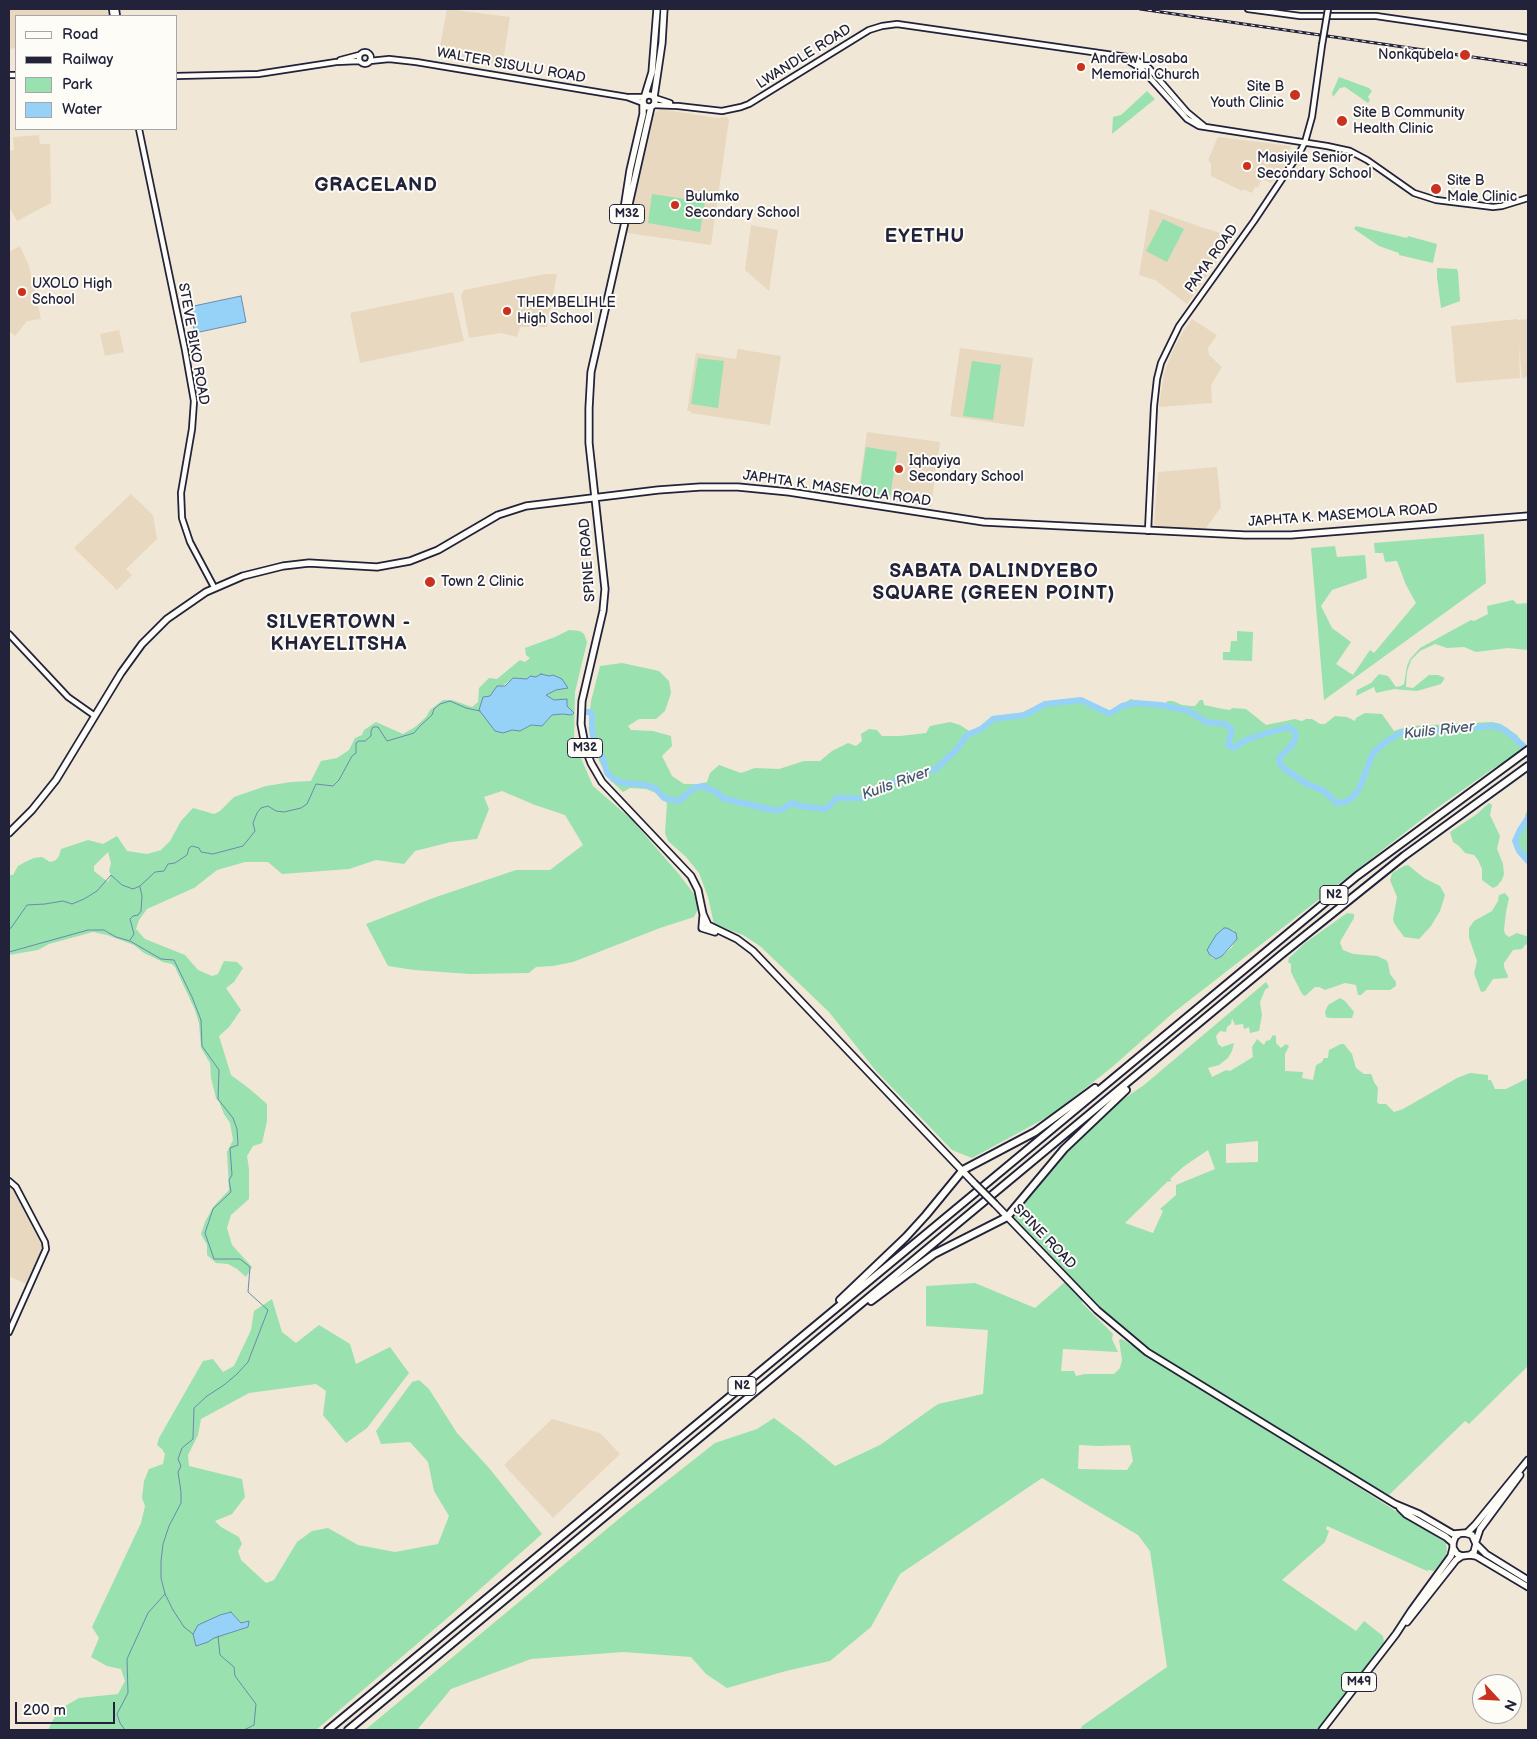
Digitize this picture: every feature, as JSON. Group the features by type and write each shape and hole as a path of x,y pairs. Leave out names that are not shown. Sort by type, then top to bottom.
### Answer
{"highway":[{"name":"N2","path":"328,1730 1357,876 1528,750"},
{"name":"N2","path":"348,1730 1365,886 1460,814 1527,767"},
{"path":"819,1323 912,1231 962,1170 1023,1140 1042,1128 1145,1049 1156,1043"},
{"path":"819,1339 832,1332 934,1254 1007,1217 1064,1149 1165,1052"}],"main road":[{"name":"SPINE ROAD","path":"617,252 644,100 651,80 657,9"},
{"name":"SPINE ROAD","path":"664,9 662,43 654,97 594,353 590,380 588,408 589,442 605,598 582,701 581,717 584,743 591,763 602,782 691,876 700,894 705,926 737,939 753,951 1097,1310 1147,1352 1395,1504 1419,1514 1451,1533 1459,1534"},
{"path":"652,106 647,107 644,100 650,94 654,97"},
{"name":"JAPHTA K. MASEMOLA ROAD","path":"9,833 32,810 56,780 125,666 147,638 175,613 214,587 254,572 294,565 377,566 400,564 432,553 509,510 534,505 667,489 738,487 789,492 984,522 1245,535 1292,535 1528,516"},
{"path":"1467,1533 1528,1461"},
{"path":"1470,1555 1474,1552 1480,1529 1520,1475 1528,1461"},
{"name":"SPINE ROAD","path":"1395,1504 1406,1514 1446,1537 1457,1554 1462,1556"},
{"path":"1453,1546 1455,1537 1459,1534 1467,1533 1472,1535 1486,1554 1528,1580"},
{"name":"M49","path":"1396,1634 1451,1556 1453,1546"},
{"path":"1462,1556 1478,1557 1528,1587"},
{"name":"M49","path":"1322,1730 1396,1634 1456,1560 1462,1556"}],"street":[{"path":"1248,9 1300,16 1376,16 1528,38"},
{"name":"PAMA ROAD","path":"1148,531 1154,406 1157,379 1165,351 1184,318 1294,163 1305,142 1312,117 1328,9"},
{"name":"LWANDLE ROAD","path":"652,106 678,106 722,111 741,107 749,104 869,30 887,25 916,27 1121,56 1142,69 1194,124 1213,129 1305,142 1350,151 1414,193 1436,200 1494,207 1528,198"},
{"path":"178,76 269,73 359,58 364,51 368,52 370,58 364,64 359,58"},
{"name":"WALTER SISULU ROAD","path":"370,58 416,62 644,100"},
{"name":"LWANDLE ROAD","path":"654,97 678,106"},
{"name":"STEVE BIKO ROAD","path":"138,130 194,401 192,429 181,493 182,518 190,542 214,587"},
{"path":"9,634 68,697 95,716"},
{"path":"9,1181 16,1187 45,1242 46,1249 9,1332"}],"shaded area":[{"path":"9,9 107,9 109,15 15,15 15,48 9,49"},
{"path":"447,9 510,17 502,68 438,57"},
{"name":"Bulumko Secondary School","path":"660,109 717,118 727,117 729,120 711,245 627,233 654,114"},
{"path":"39,135 40,144 50,144 51,203 17,221 9,207 9,151 14,150 13,137"},
{"name":"Masiyile Senior Secondary School","path":"1218,137 1291,146 1282,169 1271,183 1262,179 1258,188 1255,187 1252,193 1243,189 1242,191 1211,176 1211,163 1208,160"},
{"path":"1150,209 1233,237 1187,304 1155,280 1139,275"},
{"path":"751,225 778,230 769,291 745,270"},
{"name":"UXOLO High School","path":"20,246 29,266 41,319 27,321 15,336 9,331 9,252"},
{"name":"THEMBELIHLE High School","path":"545,274 557,274 547,327 520,327 517,337 501,333 469,338 461,295 464,290"},
{"path":"453,292 464,341 360,363 350,313"},
{"path":"1192,319 1217,335 1208,348 1209,355 1222,367 1211,385 1212,403 1159,407 1164,373 1173,350"},
{"path":"1528,319 1528,377 1522,378 1519,344 1520,378 1456,383 1451,326"},
{"path":"119,330 124,352 105,356 100,334"},
{"path":"960,348 1033,358 1024,427 950,416"},
{"path":"738,349 781,356 770,425 687,411 696,353 736,359"},
{"name":"Iqhayiya Secondary School","path":"867,432 940,442 931,507 858,495"},
{"path":"1217,467 1221,507 1206,528 1158,528 1154,523 1158,472"},
{"path":"131,494 153,515 157,539 126,569 132,575 117,590 74,548"},
{"path":"9,1185 42,1246 26,1284 9,1276"},
{"path":"552,1419 600,1433 620,1454 553,1518 504,1465"}],"green space":[{"path":"1339,77 1369,88 1372,91 1368,97 1370,100 1368,103 1345,87 1340,88 1333,97 1332,93"},
{"path":"1147,91 1155,99 1112,134 1113,117 1121,115"},
{"path":"652,194 705,202 700,232 648,223"},
{"path":"1163,219 1184,229 1167,262 1146,251"},
{"path":"1356,226 1407,238 1408,236 1437,244 1433,263 1399,255 1399,253 1379,246 1354,229"},
{"path":"1437,268 1457,269 1460,301 1441,308"},
{"path":"698,358 724,361 718,408 691,404"},
{"path":"972,361 1001,365 993,420 963,416"},
{"path":"866,447 897,452 890,497 859,493"},
{"path":"1484,534 1486,583 1324,700 1311,548 1335,546 1337,557 1365,555 1367,578 1332,590 1321,606 1332,628 1351,642 1336,664 1353,675 1370,650 1374,653 1416,603 1406,585 1397,561 1385,562 1383,553 1375,553 1374,543"},
{"path":"1513,600 1517,604 1528,603 1528,650 1508,648 1476,652 1464,647 1447,648 1435,644 1420,651 1411,660 1407,672 1406,687 1413,688 1429,675 1438,675 1445,678 1441,684 1417,691 1394,689 1376,693 1374,687 1356,696 1357,690 1371,683 1379,674 1388,676 1396,687 1401,686 1404,684 1410,659 1420,648 1471,620 1474,621 1488,614 1487,606"},
{"path":"569,630 580,631 584,634 587,642 575,692 574,742 593,786 631,819 678,873 694,894 698,909 694,917 660,928 573,962 536,967 529,973 470,974 388,966 366,924 436,897 516,870 550,870 583,845 565,815 502,791 484,797 489,809 477,839 451,842 415,851 404,864 376,860 349,869 282,874 268,862 245,862 217,870 194,888 147,909 139,920 136,929 145,939 185,955 198,970 212,976 218,974 224,961 237,962 243,968 234,982 226,988 241,1010 229,1027 219,1036 231,1075 267,1104 267,1121 262,1143 253,1146 247,1156 249,1199 231,1215 227,1228 232,1245 252,1267 246,1277 228,1264 216,1263 207,1255 207,1245 201,1234 213,1207 229,1190 227,1152 233,1140 230,1123 216,1098 211,1078 210,1063 201,1048 199,1023 195,1010 175,967 144,953 134,945 93,932 49,944 38,950 9,955 9,875 13,875 18,866 34,858 42,857 50,862 56,860 61,849 88,840 103,844 117,836 127,851 147,854 161,850 170,841 181,821 193,808 214,814 220,811 234,797 266,786 311,781 321,761 337,758 349,750 355,738 362,735 364,730 376,722 403,734 415,727 426,717 430,710 443,700 452,700 472,707 478,702 479,688 489,678 497,679 520,660 525,662 530,658 526,655 525,648","holes":["549,676 556,690 545,695 554,700 571,715 552,715 542,726 531,725 520,731 512,730 483,697 490,696 513,678 527,679","108,852 111,863 109,871 111,875 108,882 94,871 94,866"]},
{"path":"1237,631 1253,632 1252,661 1223,660 1223,652 1230,652 1231,641 1237,641"},
{"path":"622,663 659,671 669,681 671,693 665,711 656,719 639,719 628,726 631,730 653,731 671,736 672,746 662,756 672,776 684,784 707,782 710,773 719,765 741,773 755,768 779,769 804,761 820,761 832,751 848,743 856,746 862,741 861,734 869,729 877,730 882,736 900,736 926,733 930,726 950,722 960,725 969,731 981,727 992,716 1021,713 1044,702 1072,699 1083,699 1108,712 1131,699 1164,704 1168,701 1173,701 1191,706 1195,706 1200,700 1203,700 1204,705 1223,709 1246,709 1266,725 1295,719 1301,721 1312,719 1320,724 1325,724 1335,716 1347,717 1355,721 1356,718 1365,713 1382,714 1394,731 1409,726 1492,722 1501,724 1517,735 1525,749 1491,770 1430,813 1173,1013 1111,1068 1051,1115 972,1158 952,1150 876,1071 829,1012 760,946 743,935 714,924 708,897 699,873 686,857 668,841 665,833 667,803 656,793 646,789 630,788 623,792 607,777 592,746 589,720 591,701 600,666","holes":["1233,930 1237,936 1232,947 1222,956 1216,959 1212,958 1210,955"]},
{"path":"1489,803 1492,805 1490,815 1500,836 1497,849 1503,864 1504,874 1502,880 1493,888 1482,880 1482,869 1478,860 1474,855 1465,853 1453,842 1450,832 1477,814"},
{"path":"1528,808 1528,861 1519,851 1515,841 1527,820 1525,816"},
{"path":"1408,865 1424,878 1440,886 1445,895 1440,911 1431,926 1419,939 1404,937 1393,919 1397,897 1390,880 1392,873"},
{"path":"1505,893 1509,898 1505,934 1509,937 1517,933 1526,936 1528,937 1528,944 1522,949 1513,950 1504,963 1507,978 1493,979 1485,991 1481,992 1474,973 1477,961 1469,938 1469,928 1474,921 1492,911 1499,895"},
{"path":"1347,913 1354,914 1354,918 1341,940 1340,943 1343,950 1353,954 1377,956 1386,960 1396,986 1390,990 1366,990 1361,995 1358,995 1356,985 1345,983 1325,990 1315,987 1305,996 1302,994 1291,972 1291,964 1288,962 1289,958 1305,943"},
{"path":"1266,982 1269,987 1265,990 1260,1002 1262,1015 1259,1031 1250,1033 1249,1027 1244,1029 1243,1024 1235,1025 1232,1018 1226,1032 1220,1031 1216,1036 1218,1044 1222,1047 1234,1043 1232,1051 1228,1058 1219,1065 1208,1068 1212,1077 1226,1070 1230,1071 1253,1057 1252,1047 1257,1039 1264,1045 1273,1035 1276,1036 1276,1043 1281,1048 1286,1044 1289,1046 1285,1054 1285,1071 1303,1072 1302,1078 1313,1080 1316,1065 1322,1062 1324,1058 1328,1058 1329,1050 1344,1044 1352,1054 1356,1068 1364,1074 1371,1074 1378,1088 1377,1102 1379,1104 1386,1104 1394,1112 1470,1073 1488,1075 1488,1080 1491,1080 1495,1089 1506,1089 1528,1078 1528,1366 1469,1424 1465,1421 1389,1495 1160,1356 1139,1341 1108,1316 1014,1217 1014,1212 1070,1147 1110,1108 1144,1085","holes":["1258,1141 1258,1162 1226,1163 1226,1144","1208,1150 1215,1169 1176,1185 1176,1195 1160,1209 1163,1211 1153,1233 1125,1223 1167,1182 1172,1181 1170,1179 1183,1167"]},
{"path":"1340,998 1354,1012 1352,1018 1326,1017 1325,1012 1328,1005"},
{"path":"1065,1282 1082,1300 1082,1303 1113,1334 1112,1339 1118,1352 1063,1349 1061,1371 1074,1371 1076,1376 1085,1374 1114,1374 1120,1368 1122,1360 1119,1340 1124,1340 1446,1543 1446,1555 1434,1571 1427,1571 1327,1526 1326,1529 1329,1531 1325,1542 1282,1580 1356,1631 1364,1621 1383,1636 1384,1642 1318,1730 1080,1730 1082,1726 1167,1667 1150,1551 1138,1535 1042,1478 900,1574 871,1627 830,1661 727,1688 706,1674 691,1657 623,1652 531,1659 451,1689 417,1730 365,1730 626,1513 715,1443 757,1429 774,1418 835,1466 880,1445 938,1404 983,1394 988,1330 926,1326 926,1286 975,1283 1035,1308","holes":["1079,1445 1130,1445 1133,1461 1127,1470 1078,1469"]},
{"path":"272,1299 282,1332 296,1343 319,1325 350,1344 356,1364 390,1347 409,1373 367,1428 346,1443 323,1415 326,1391 316,1384 249,1393 201,1419 198,1435 188,1455 189,1466 242,1479 245,1497 232,1514 215,1521 221,1527 239,1537 242,1544 238,1551 241,1560 266,1583 274,1580 297,1542 312,1531 328,1528 358,1545 395,1552 438,1544 449,1516 434,1491 428,1462 410,1442 381,1444 376,1431 412,1382 419,1380 429,1389 457,1433 489,1468 542,1534 316,1730 48,1730 58,1710 79,1698 118,1694 125,1681 121,1669 107,1666 91,1657 99,1638 92,1627 141,1523 145,1506 142,1498 144,1481 149,1469 163,1464 165,1454 157,1445 159,1438 203,1361 213,1359 223,1372 234,1366 251,1330 254,1311","holes":["231,1612 241,1623 248,1621 248,1627 213,1638 220,1615"]}],"water":[{"path":"241,296 246,322 195,333 189,307"},
{"path":"541,674 553,675 562,679 568,688 556,690 546,695 554,700 567,699 567,706 574,713 571,715 552,715 542,726 531,725 520,731 512,730 503,733 495,731 479,710 483,697 490,696 497,686 505,686 513,678 527,679 530,676 536,677"},
{"path":"1224,928 1236,933 1237,939 1222,956 1216,959 1207,950 1216,935"},
{"path":"231,1612 241,1623 249,1621 248,1627 196,1646 193,1634 198,1625"}],"waterway":[{"name":"Kuils River","path":"586,712 590,712 592,715 595,746 603,758 607,773 613,779 624,783 646,785 655,788 664,798 679,801 694,788 703,786 718,793 722,798 772,810 781,810 792,803 800,806 826,809 837,798 866,798 884,786 907,776 936,769 957,749 967,735 981,729 993,719 1025,715 1045,704 1081,700 1108,713 1122,706 1136,703 1161,705 1189,711 1206,722 1225,724 1232,730 1228,745 1233,748 1248,739 1289,727 1296,734 1295,739 1292,745 1279,758 1281,766 1305,783 1324,791 1337,803 1345,802 1352,798 1359,789 1373,753 1387,741 1402,732 1495,726 1505,730 1528,750"},
{"name":"Kuils River","path":"9,929 27,905 63,901 72,904 97,891 111,875 122,885 133,889 140,886 155,872 164,871 168,864 175,863 187,855 189,848 192,846 199,848 201,852 213,854 243,846 255,831 253,823 261,808 268,806 276,811 284,812 301,808 307,804 316,784 333,786 339,780 352,756 356,753 356,743 365,741 371,736 373,727 378,727 387,741 414,733 440,704 450,701 466,708 480,711"},
{"name":"Kuils River","path":"1528,818 1515,841 1519,851 1528,861"},
{"name":"Kuils River","path":"130,940 134,934 130,919 141,911 142,896 140,887"},
{"name":"Kuils River","path":"9,952 88,930 104,930 116,937 130,941 161,959 174,960 201,1020 202,1046 219,1070 218,1099 233,1118 237,1129 238,1145 230,1148 232,1175 229,1180 231,1192 213,1209 205,1233 214,1259 240,1259 250,1267 248,1292 268,1310 248,1362 237,1374 194,1408 193,1439 182,1448 178,1459 181,1466 178,1472 181,1503 169,1526 163,1544 161,1578 165,1594 173,1610 184,1627 193,1634"},
{"name":"Kuils River","path":"125,1730 117,1714 128,1693 127,1659 148,1613 165,1594"},
{"name":"Kuils River","path":"218,1636 220,1655 234,1667 235,1676 256,1704 254,1725 244,1730"}],"railway":[{"path":"1140,9 1528,65"}],"place":[{"name":"Nonkqubela","path":"1465,55"},
{"name":"Andrew Losaba Memorial Church","path":"1081,67"},
{"name":"Site B Youth Clinic","path":"1295,95"},
{"name":"Site B Community Health Clinic","path":"1342,121"},
{"name":"Masiyile Senior Secondary School","path":"1247,166"},
{"name":"Site B Male Clinic","path":"1436,189"},
{"name":"Bulumko Secondary School","path":"675,205"},
{"name":"UXOLO High School","path":"22,292"},
{"name":"THEMBELIHLE High School","path":"507,311"},
{"name":"Iqhayiya Secondary School","path":"899,469"},
{"name":"Town 2 Clinic","path":"430,582"}],"district":[{"name":"GRACELAND","path":"376,186"},
{"name":"EYETHU","path":"925,237"},
{"name":"SABATA DALINDYEBO SQUARE (GREEN POINT)","path":"994,583"},
{"name":"SILVERTOWN - KHAYELITSHA","path":"339,634"}]}
